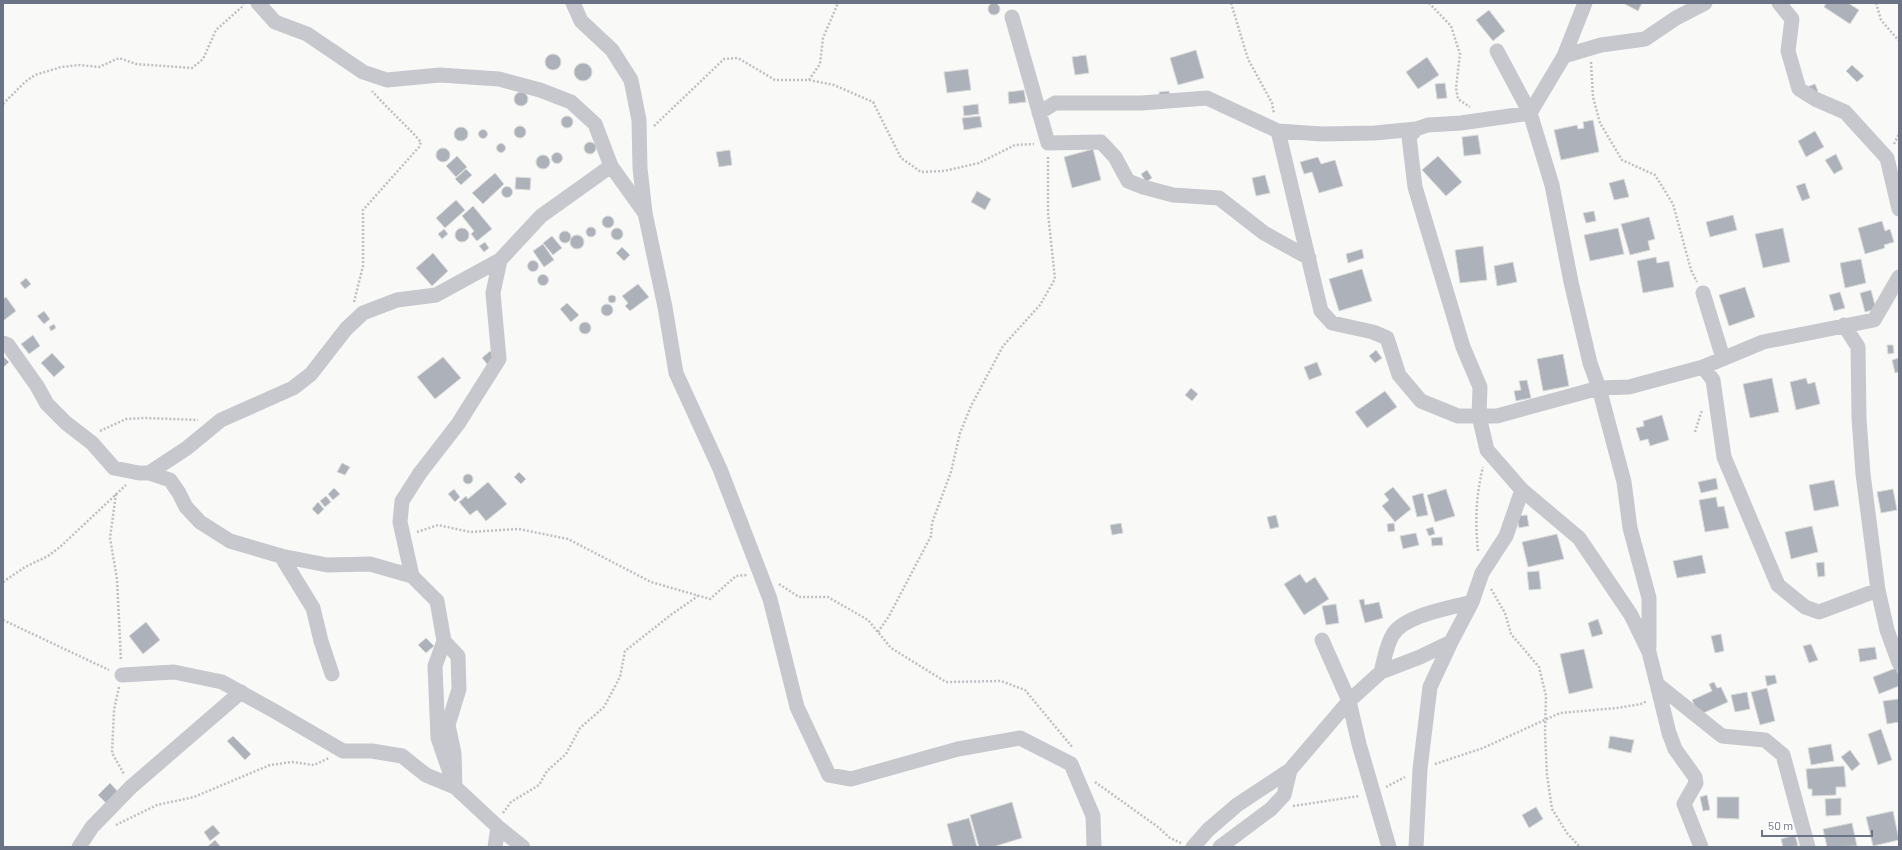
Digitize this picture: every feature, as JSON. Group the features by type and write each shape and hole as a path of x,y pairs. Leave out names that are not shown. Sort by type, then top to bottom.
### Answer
{"street":[{"path":"258,3 275,22 307,34 363,72 387,80 440,75 499,79 540,90 571,102 595,124 611,166 645,213"},
{"path":"573,3 581,21 612,50 631,80 639,120 639,140 645,213 665,307 676,373 720,469 761,575 770,599 798,707 829,775 851,779 958,749 1020,738 1071,764 1093,816 1094,847"},
{"path":"1530,113 1564,56 1585,3"},
{"path":"1564,56 1601,45 1645,39 1676,18 1705,3"},
{"path":"1779,3 1792,19 1788,51 1799,89 1814,99 1845,112 1887,158 1899,209"},
{"path":"1012,17 1048,143 1100,142 1115,157 1128,180 1143,187 1173,195 1219,198 1264,233 1309,258"},
{"path":"1497,51 1530,113 1552,185 1590,363 1599,388 1624,482 1630,528 1650,598 1649,652"},
{"path":"1039,113 1055,103 1142,103 1207,98 1278,131 1322,134 1375,133 1416,129 1428,125 1461,124 1530,113"},
{"path":"1416,129 1409,137 1416,187 1463,347 1480,386 1479,416 1487,450 1522,490 1579,538 1631,615 1649,652 1669,733 1675,749 1695,777 1696,783 1684,804 1701,847"},
{"path":"1278,131 1321,311 1332,323 1373,332 1387,338 1398,375 1421,401 1458,416 1497,416 1599,388 1630,388 1703,367 1763,342 1874,320 1899,277"},
{"path":"144,473 187,448 221,420 293,388 311,374 346,329 363,313 397,300 436,295 500,260 541,216 611,166"},
{"path":"412,576 400,522 402,501 420,473 458,424 499,359 493,293 500,260"},
{"path":"1703,294 1723,358"},
{"path":"1844,325 1858,347 1861,450 1878,590 1887,630 1899,663"},
{"path":"3,342 8,345 37,386 47,404 66,423 85,438 114,468 144,473 170,480 186,507 200,522 230,541 281,556 327,565 370,564 412,576 437,601 444,641 435,666 438,738 455,787"},
{"path":"1703,367 1713,380 1724,456 1778,585 1806,607 1819,612 1863,594 1878,590"},
{"path":"1416,847 1420,769 1430,687 1472,602 1482,573 1506,536 1522,490"},
{"path":"281,556 313,608 321,641 332,674"},
{"path":"1381,672 1392,635 1407,622 1436,611 1472,602"},
{"path":"1322,640 1349,701 1359,744 1389,847"},
{"path":"444,641 458,656 459,689 448,725 454,753 455,787"},
{"path":"1188,845 1237,805 1290,770 1349,701 1381,672 1420,657 1451,642"},
{"path":"122,675 174,672 222,682 343,751 372,751 402,756 426,775 455,787 522,847"},
{"path":"436,700 459,678"},
{"path":"1659,689 1722,736 1765,740 1783,755 1808,847"},
{"path":"79,847 92,827 131,787 241,692"},
{"path":"1220,847 1271,810 1284,796 1290,770"},
{"path":"495,847 498,827"}],"path":[{"path":"3,104 25,82 35,75 61,66 80,65 99,67 119,58 136,64 192,68 203,59 216,30 246,3"},
{"path":"809,80 820,64 823,38 838,3"},
{"path":"1231,3 1248,59 1272,103 1278,131"},
{"path":"1429,3 1452,26 1460,54 1456,88 1458,99 1489,119"},
{"path":"1876,3 1881,20 1899,41"},
{"path":"1591,48 1593,97 1600,123 1622,160 1655,175 1673,204 1691,270 1703,294"},
{"path":"639,140 724,58 738,58 775,80 809,80 834,85 873,102 901,158 921,172 944,171 979,163 1015,145 1048,143 1048,212 1055,279 1040,305 1004,346 971,406 960,433 951,472 932,523 930,536 889,616 878,632"},
{"path":"346,329 362,266 363,210 419,147 421,142 370,88 363,72"},
{"path":"85,438 126,419 221,420"},
{"path":"1487,450 1478,489 1475,526 1482,573 1505,613 1511,634 1539,667 1546,696 1545,721 1547,775 1552,809 1567,833 1580,847"},
{"path":"3,582 25,567 48,556 60,547 116,494 144,473"},
{"path":"116,494 110,538 117,579 122,675 114,710 112,753 131,787"},
{"path":"403,536 438,526 470,532 519,529 568,539 651,582 710,599 736,576 761,575 785,587 798,597 828,597 868,620 891,648 946,682 1001,680 1025,690 1075,751"},
{"path":"498,827 503,813 510,802 540,785 547,771 566,754 580,728 604,707 620,677 625,651 672,614 698,596"},
{"path":"3,620 122,675"},
{"path":"1271,810 1373,794 1420,769 1484,748 1560,713 1641,704 1659,689"},
{"path":"115,826 157,805 194,797 270,764 292,762 314,765 343,751"},
{"path":"1091,776 1095,782 1158,827 1170,838 1188,845"}],"building":[{"path":"992,3 996,3 1000,9 996,15 992,15 988,11 988,7"},
{"path":"1623,3 1642,3 1638,11"},
{"path":"1826,3 1848,3 1859,10 1850,24 1824,7"},
{"path":"1489,10 1505,31 1493,41 1476,20"},
{"path":"1196,50 1204,78 1178,85 1170,58"},
{"path":"553,54 560,59 561,62 556,69 553,70 546,65 545,62 550,55"},
{"path":"1086,55 1089,73 1075,75 1072,57"},
{"path":"1427,57 1439,75 1418,89 1406,72"},
{"path":"583,63 589,66 592,72 589,78 583,81 577,78 574,72 577,66"},
{"path":"1852,65 1864,76 1857,82 1846,71"},
{"path":"968,69 971,90 947,93 944,72"},
{"path":"1445,83 1447,98 1437,99 1435,84"},
{"path":"1815,84 1818,91 1810,95 1807,87"},
{"path":"1024,90 1026,102 1009,104 1008,92"},
{"path":"1169,91 1170,98 1160,99 1159,92"},
{"path":"518,92 524,92 528,96 528,102 524,106 518,106 514,102 514,96"},
{"path":"978,104 979,114 964,116 963,106"},
{"path":"567,116 571,118 573,122 571,126 567,128 563,126 561,122 563,118"},
{"path":"980,116 982,127 964,130 962,118"},
{"path":"1593,120 1599,152 1561,160 1554,130 1577,125 1578,129 1584,128 1583,122"},
{"path":"522,126 525,127 525,137 518,138 515,137 514,130 515,127"},
{"path":"461,127 466,129 468,134 466,139 461,141 456,139 454,134 456,129"},
{"path":"483,129 488,134 483,139 478,134"},
{"path":"1815,131 1824,147 1806,157 1798,141"},
{"path":"1478,135 1481,154 1464,156 1462,137"},
{"path":"588,142 592,142 596,148 592,154 588,154 584,150 584,146"},
{"path":"501,143 506,148 501,153 496,148"},
{"path":"443,148 448,150 450,155 448,160 443,162 438,160 436,155 438,150"},
{"path":"1093,149 1101,180 1072,188 1064,157"},
{"path":"730,150 732,165 719,167 716,152"},
{"path":"557,152 561,154 563,158 561,162 557,164 553,162 551,158 553,154"},
{"path":"1836,154 1843,169 1834,174 1825,160"},
{"path":"540,155 546,155 550,159 550,165 546,169 540,169 536,165 536,159"},
{"path":"457,156 467,167 456,177 446,166"},
{"path":"1438,156 1462,182 1446,196 1422,170"},
{"path":"1318,157 1321,164 1335,160 1343,186 1319,193 1312,172 1304,174 1300,162"},
{"path":"466,169 472,175 461,185 455,179"},
{"path":"1147,170 1152,178 1146,182 1141,174"},
{"path":"495,173 504,184 483,204 472,193"},
{"path":"1265,175 1270,193 1256,196 1252,178"},
{"path":"516,177 531,178 530,190 515,189"},
{"path":"1624,179 1629,197 1614,200 1609,183"},
{"path":"1805,183 1810,198 1802,201 1796,186"},
{"path":"507,186 511,188 513,192 511,196 507,198 503,196 501,192 503,188"},
{"path":"977,191 991,199 985,210 971,202"},
{"path":"456,200 465,210 445,228 436,218"},
{"path":"473,206 492,229 477,241 471,234 474,231 462,216"},
{"path":"1594,211 1596,221 1586,223 1583,213"},
{"path":"1733,215 1737,230 1710,237 1706,222"},
{"path":"606,216 610,216 614,222 610,228 606,228 602,224 602,220"},
{"path":"1649,217 1655,239 1648,241 1650,250 1630,255 1621,224"},
{"path":"1882,221 1885,231 1890,229 1894,242 1884,245 1885,248 1865,254 1858,228"},
{"path":"589,227 593,227 595,228 595,236 589,237 586,234 586,230"},
{"path":"462,228 467,230 469,235 467,240 462,242 457,240 455,235 457,230"},
{"path":"617,228 621,230 623,234 621,238 617,240 613,238 611,234 613,230"},
{"path":"1618,228 1624,254 1590,261 1584,235"},
{"path":"1783,228 1790,262 1763,268 1755,234"},
{"path":"444,229 448,234 442,239 438,234"},
{"path":"565,231 569,233 571,237 569,241 565,243 561,241 559,237 561,233"},
{"path":"577,235 582,237 584,242 582,247 577,249 572,247 570,242 572,237"},
{"path":"552,236 562,248 553,255 543,243"},
{"path":"485,242 489,248 484,252 479,246"},
{"path":"543,244 554,260 544,267 533,251"},
{"path":"1483,246 1487,280 1460,283 1455,250"},
{"path":"622,247 630,255 624,261 616,253"},
{"path":"1362,249 1364,258 1348,263 1346,254"},
{"path":"433,253 448,271 432,286 416,268"},
{"path":"1656,257 1657,263 1669,261 1674,287 1643,293 1637,261"},
{"path":"1861,259 1866,283 1845,288 1840,263"},
{"path":"533,260 537,262 539,266 537,270 533,272 529,270 527,266 529,262"},
{"path":"1513,262 1517,282 1497,286 1494,266"},
{"path":"1362,269 1372,301 1339,311 1329,279"},
{"path":"543,274 547,276 549,280 547,284 543,286 539,284 537,280 539,276"},
{"path":"26,278 31,284 25,289 20,283"},
{"path":"638,284 649,297 630,311 625,306 628,303 622,296"},
{"path":"1745,287 1755,317 1729,326 1719,295"},
{"path":"1871,290 1876,309 1865,312 1860,293"},
{"path":"1840,292 1845,308 1834,311 1829,295"},
{"path":"612,295 615,296 615,302 612,303 609,302 608,299 609,296"},
{"path":"6,297 16,311 3,321 3,299"},
{"path":"567,303 579,315 571,322 560,309"},
{"path":"605,304 609,304 613,310 609,316 605,316 601,312 601,308"},
{"path":"44,311 50,319 44,324 37,316"},
{"path":"583,322 587,322 591,328 587,334 583,334 579,330 579,326"},
{"path":"54,324 56,328 51,331 49,327"},
{"path":"33,335 40,346 29,354 21,344"},
{"path":"1887,345 1893,345 1894,353 1888,354"},
{"path":"1376,350 1382,358 1375,363 1369,356"},
{"path":"490,351 496,358 488,365 482,358"},
{"path":"52,353 65,367 54,377 41,363"},
{"path":"1563,354 1569,386 1543,391 1537,359"},
{"path":"3,356 9,362 3,368"},
{"path":"443,357 461,378 435,399 417,377"},
{"path":"1899,358 1899,372 1895,373 1892,360"},
{"path":"1317,362 1322,375 1309,380 1304,367"},
{"path":"1772,378 1779,412 1750,418 1743,384"},
{"path":"1806,378 1808,384 1815,382 1820,404 1796,410 1790,382"},
{"path":"1527,380 1531,398 1516,401 1514,391 1521,390 1519,381"},
{"path":"1191,388 1198,394 1192,401 1185,395"},
{"path":"1385,391 1397,407 1367,428 1355,412"},
{"path":"1662,415 1669,440 1650,446 1648,439 1640,441 1636,428 1644,426 1643,421"},
{"path":"342,463 350,467 345,475 337,472"},
{"path":"519,472 526,479 521,484 514,477"},
{"path":"466,474 470,474 473,479 470,484 466,484 463,481 463,477"},
{"path":"1716,478 1718,489 1701,493 1698,482"},
{"path":"1834,480 1839,506 1814,511 1809,485"},
{"path":"488,482 507,504 486,521 477,510 470,515 459,502 466,496 468,499"},
{"path":"1393,487 1411,509 1395,522 1382,506 1389,500 1384,494"},
{"path":"334,488 340,494 333,500 328,494"},
{"path":"454,489 460,497 455,502 448,494"},
{"path":"1446,489 1455,516 1435,522 1427,495"},
{"path":"1893,489 1897,510 1881,513 1877,492"},
{"path":"1423,493 1428,515 1417,517 1412,496"},
{"path":"326,496 331,502 325,507 320,501"},
{"path":"1716,497 1718,507 1724,506 1729,528 1705,532 1699,500"},
{"path":"318,502 324,509 318,515 312,509"},
{"path":"1276,515 1279,527 1270,529 1267,517"},
{"path":"1527,515 1529,526 1519,528 1517,516"},
{"path":"1121,523 1123,533 1112,535 1110,525"},
{"path":"1394,523 1395,531 1388,532 1387,524"},
{"path":"1812,526 1818,552 1791,559 1785,532"},
{"path":"1433,527 1435,534 1429,536 1426,529"},
{"path":"1416,533 1419,545 1403,549 1400,536"},
{"path":"1557,534 1564,559 1528,567 1522,542"},
{"path":"1442,537 1443,545 1432,546 1431,538"},
{"path":"1702,555 1706,573 1677,578 1673,561"},
{"path":"1824,562 1825,576 1818,577 1816,563"},
{"path":"1539,571 1541,589 1529,590 1527,572"},
{"path":"1300,574 1306,583 1315,577 1329,599 1304,615 1284,584"},
{"path":"1364,599 1365,605 1379,602 1383,618 1365,623 1359,600"},
{"path":"1336,604 1339,623 1326,625 1322,606"},
{"path":"1598,619 1603,634 1592,637 1588,623"},
{"path":"146,622 160,640 143,654 129,636"},
{"path":"1721,634 1724,651 1715,653 1711,636"},
{"path":"426,638 434,646 426,653 418,645"},
{"path":"1811,644 1818,660 1809,663 1803,646"},
{"path":"1875,647 1877,659 1860,662 1858,649"},
{"path":"1584,649 1593,688 1569,694 1560,654"},
{"path":"1896,668 1899,676 1899,686 1879,694 1873,677"},
{"path":"1775,675 1777,683 1767,686 1765,676"},
{"path":"1714,682 1717,688 1721,687 1728,702 1699,715 1692,700 1712,691 1709,684"},
{"path":"1767,688 1775,721 1760,725 1751,692"},
{"path":"1747,692 1750,709 1735,712 1731,695"},
{"path":"1899,699 1899,722 1887,724 1883,701"},
{"path":"1881,729 1892,760 1878,765 1868,734"},
{"path":"233,736 251,754 245,760 227,741"},
{"path":"1610,736 1634,740 1631,753 1608,748"},
{"path":"1831,744 1834,761 1811,765 1808,748"},
{"path":"1850,750 1860,764 1852,771 1841,757"},
{"path":"1844,766 1846,787 1836,787 1836,795 1812,796 1812,789 1808,789 1806,769"},
{"path":"110,783 121,795 109,806 98,795"},
{"path":"1707,795 1710,810 1703,811 1700,797"},
{"path":"1717,797 1739,797 1739,819 1717,818"},
{"path":"1841,798 1841,815 1826,816 1825,799"},
{"path":"1012,802 1022,838 993,847 979,847 970,815"},
{"path":"1536,807 1543,819 1529,828 1522,815"},
{"path":"1893,811 1899,840 1873,846 1866,817"},
{"path":"969,818 977,847 953,847 947,824"},
{"path":"1852,823 1857,846 1827,847 1823,829"},
{"path":"213,825 220,833 210,841 204,832"},
{"path":"1795,835 1798,846 1783,847 1781,839"},
{"path":"215,840 221,847 207,847"}]}
